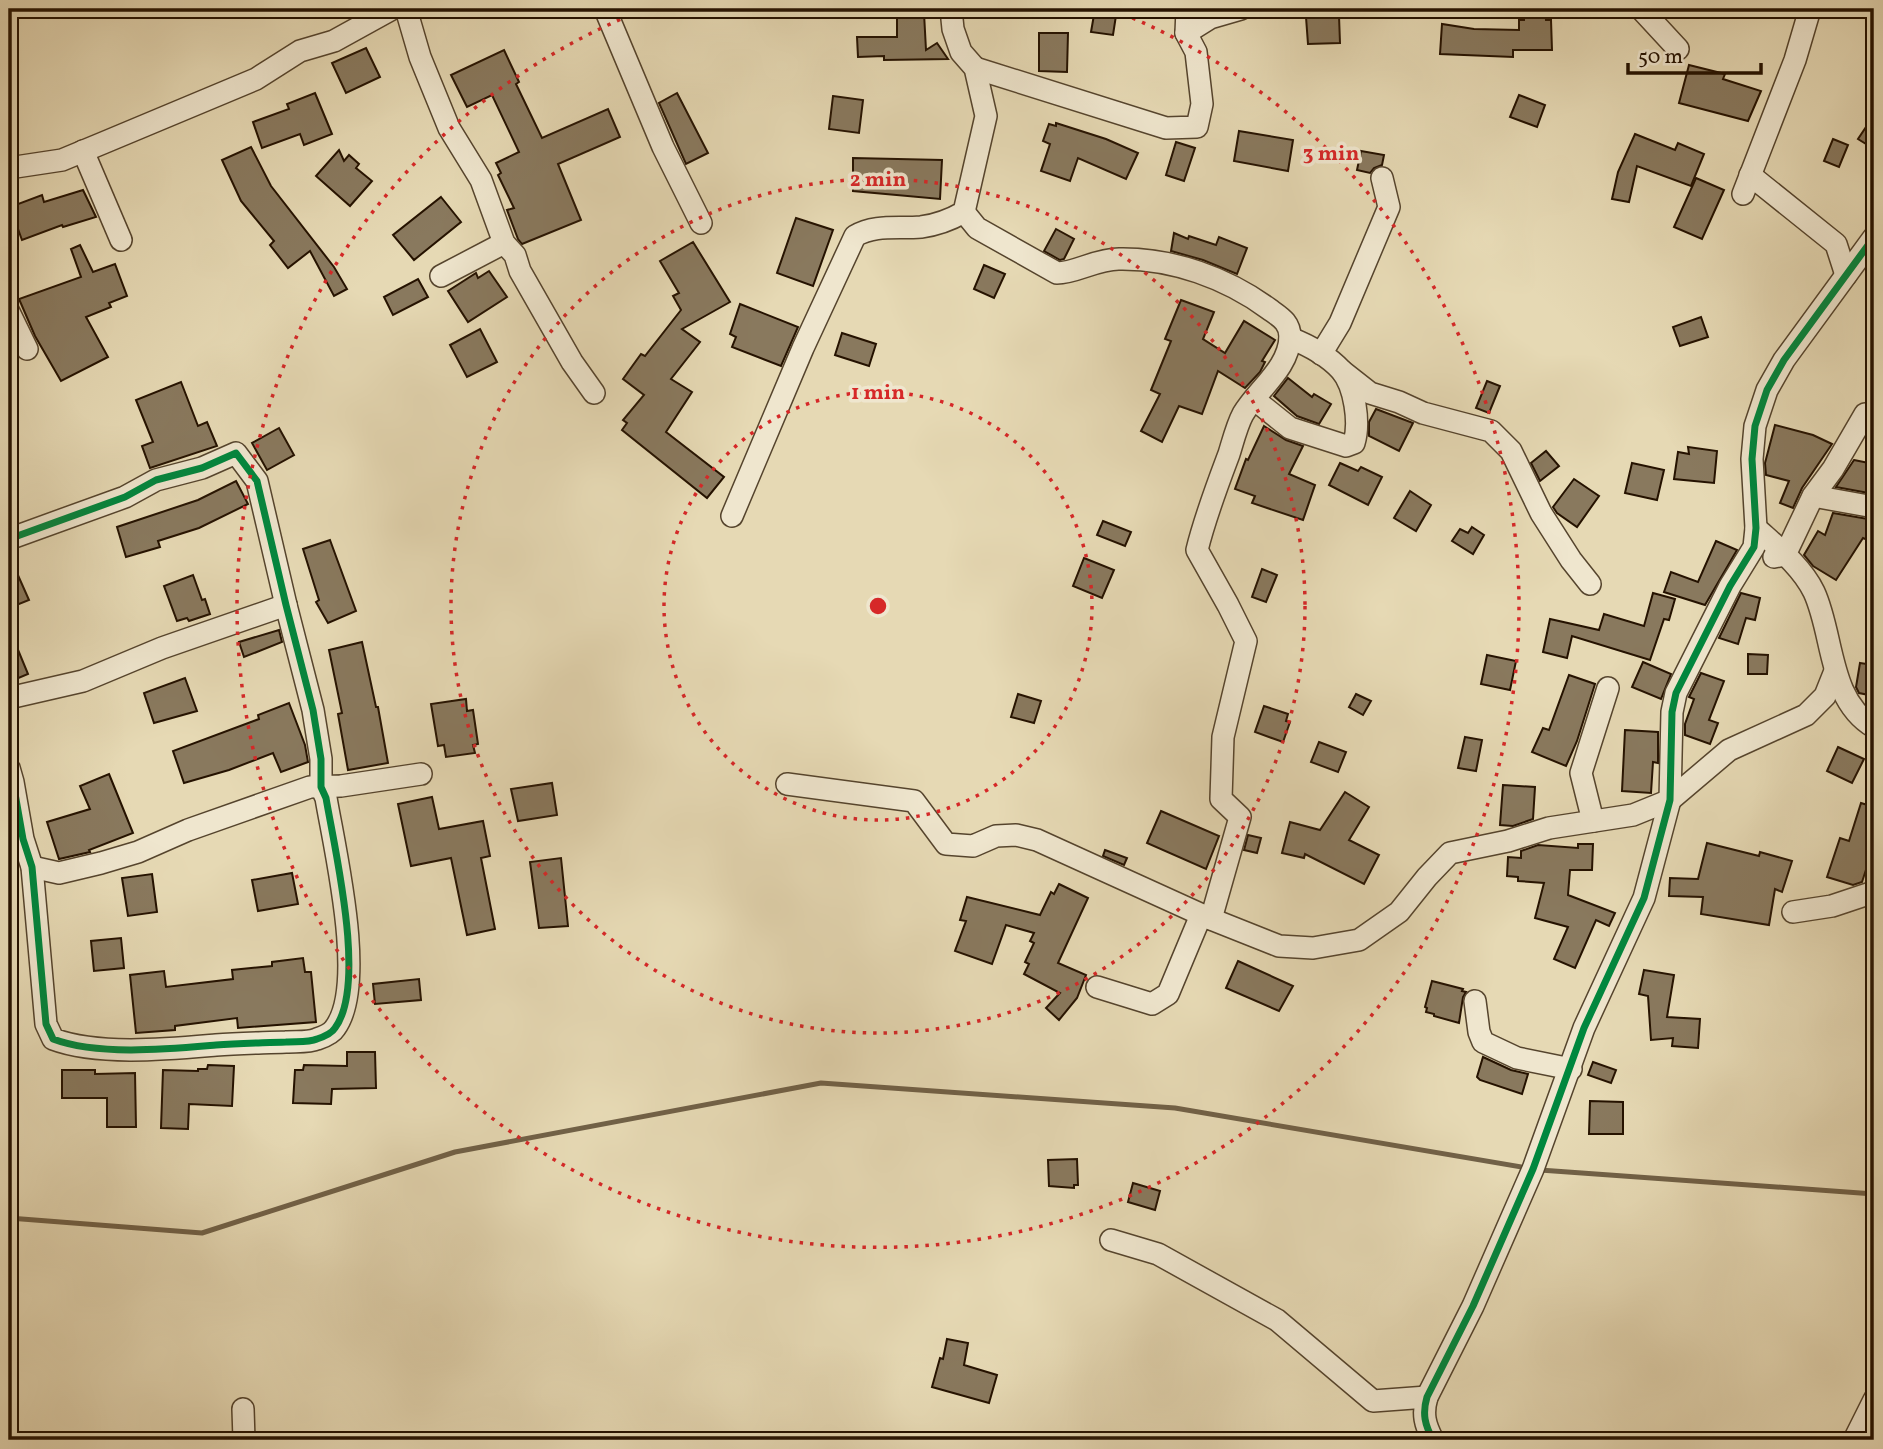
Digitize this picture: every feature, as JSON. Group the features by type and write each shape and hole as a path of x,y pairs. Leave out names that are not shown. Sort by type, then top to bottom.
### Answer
{"street":[{"path":"9,168 62,160 256,79 300,51 334,41 392,9"},
{"path":"406,9 420,57 449,128 481,180 504,243 515,255 520,271 572,362 594,393"},
{"path":"605,9 663,147 701,223"},
{"path":"732,516 803,348 855,236 866,229 922,227 946,222 964,212 986,116 975,68 961,52 953,29 951,9"},
{"path":"975,68 1166,128 1197,127 1202,104 1196,51 1186,33 1187,9"},
{"path":"1186,33 1210,18 1241,9"},
{"path":"1641,9 1678,49"},
{"path":"1810,9 1795,60 1746,185 1836,244 1846,275"},
{"path":"83,151 121,240"},
{"path":"1321,354 1340,323 1389,207 1382,178"},
{"path":"964,212 977,228 1057,273 1094,261 1119,259 1165,263 1221,280 1253,298 1284,320 1290,328 1288,350 1271,380 1243,414 1206,515 1197,550 1246,641 1223,737 1222,762 1221,799 1240,817 1206,917 1168,994 1152,1004 1138,1002 1097,987"},
{"path":"1433,1440 1425,1424 1423,1411 1427,1397 1473,1306 1532,1169 1584,1028 1644,898 1670,800 1672,712 1676,693 1730,586 1754,547 1756,528 1752,459 1755,426 1767,390 1784,360 1874,237"},
{"path":"441,276 504,243"},
{"path":"9,312 27,349"},
{"path":"1290,338 1311,346 1370,393 1423,413 1491,431 1511,451 1541,513 1590,584"},
{"path":"1255,400 1290,428 1346,446 1354,443 1358,432 1354,399 1342,371"},
{"path":"1785,555 1813,496 1833,469 1865,414 1874,417"},
{"path":"9,539 125,497 156,480 202,468 236,453 257,481 313,710 321,759 321,787 326,798 340,881 350,975 344,1009 334,1030 314,1041 215,1045 173,1050 90,1047 52,1039 46,1024 33,867 23,839 9,768"},
{"path":"1813,496 1874,507"},
{"path":"1756,528 1785,555 1813,591 1821,612 1835,671 1846,696 1864,721 1874,727"},
{"path":"1747,559 1785,555"},
{"path":"9,698 83,681 162,648 286,605"},
{"path":"787,783 914,801 946,844 973,846 996,836 1016,835 1037,840 1206,917 1279,946 1313,948 1359,940 1399,912 1426,877 1450,853 1508,841 1549,828 1633,816 1670,800 1729,750 1806,715 1825,696 1835,671"},
{"path":"1593,821 1581,773 1608,688"},
{"path":"33,867 59,873 101,863 138,852 188,830 310,787 421,774"},
{"path":"1793,912 1832,906 1874,892"},
{"path":"1475,1001 1483,1042 1517,1058 1571,1069"},
{"path":"1111,1240 1157,1254 1277,1320 1373,1401 1427,1397"},
{"path":"1854,1440 1874,1400"},
{"path":"243,1409 244,1440"}],"building":[{"path":"1095,9 1117,9 1113,35 1091,32"},
{"path":"1524,9 1545,9 1546,20 1551,20 1552,50 1513,50 1513,57 1440,54 1442,24 1474,29 1519,30 1519,20 1524,20"},
{"path":"897,13 924,13 926,50 937,43 948,59 884,60 884,56 858,57 857,37 897,37"},
{"path":"1339,16 1340,43 1308,44 1306,17"},
{"path":"1039,33 1068,33 1067,72 1039,71"},
{"path":"366,48 380,77 346,93 332,63"},
{"path":"504,50 519,82 516,84 542,138 608,109 620,137 558,164 581,220 522,244 507,210 514,208 498,175 501,173 496,163 519,152 492,95 467,107 451,75"},
{"path":"1689,65 1725,74 1723,79 1761,91 1748,121 1679,103"},
{"path":"315,93 332,134 304,145 300,134 262,148 253,122 289,109 287,104"},
{"path":"677,93 708,153 686,164 659,103"},
{"path":"1519,95 1545,105 1537,127 1510,117"},
{"path":"833,96 863,100 859,133 829,129"},
{"path":"1874,115 1874,149 1858,139"},
{"path":"1056,123 1106,139 1138,153 1126,179 1078,158 1070,181 1041,171 1050,144 1043,141 1049,124 1056,126"},
{"path":"1239,131 1293,140 1288,171 1234,161"},
{"path":"1635,134 1675,150 1678,143 1704,154 1691,186 1637,166 1629,202 1612,199 1618,172"},
{"path":"1833,139 1848,145 1839,167 1824,161"},
{"path":"1176,142 1195,148 1184,181 1166,175"},
{"path":"251,147 271,186 334,267 347,289 334,296 310,251 288,268 270,245 274,241 241,201 222,160"},
{"path":"339,150 344,161 349,155 359,164 356,168 372,181 350,206 316,176"},
{"path":"1361,151 1384,155 1382,165 1370,173 1357,170"},
{"path":"853,158 942,160 940,199 853,191"},
{"path":"1696,178 1724,190 1702,239 1674,227"},
{"path":"83,190 96,217 63,227 62,225 22,240 10,207 42,195 44,202"},
{"path":"441,197 461,222 414,260 393,235"},
{"path":"796,218 833,230 813,286 777,273"},
{"path":"1056,229 1074,239 1064,259 1060,260 1044,251"},
{"path":"1174,233 1216,245 1219,237 1247,248 1237,274 1171,251"},
{"path":"693,242 730,302 682,329 700,342 671,379 692,392 666,432 724,477 707,498 622,430 627,423 623,420 644,395 623,379 641,354 645,356 681,310 673,296 679,293 660,261"},
{"path":"80,245 93,272 115,264 127,296 109,303 111,307 86,317 108,357 61,381 35,336 19,299 81,277 71,249"},
{"path":"984,265 1005,274 994,298 974,289"},
{"path":"489,271 507,297 468,322 448,291 476,273 478,278"},
{"path":"418,279 428,297 393,315 384,297"},
{"path":"1181,300 1214,312 1203,339 1225,353 1244,321 1275,340 1262,361 1265,362 1260,372 1245,388 1218,371 1202,414 1179,406 1162,442 1141,431 1160,394 1151,390 1171,341 1165,339"},
{"path":"740,304 798,327 781,366 732,347 736,337 730,334"},
{"path":"1701,317 1708,337 1680,346 1673,327"},
{"path":"480,329 497,362 467,377 450,345"},
{"path":"842,333 876,344 869,366 835,355"},
{"path":"1288,378 1312,397 1314,394 1331,404 1319,424 1297,416 1274,396"},
{"path":"1487,381 1500,386 1489,413 1476,408"},
{"path":"181,382 198,426 207,422 217,446 150,468 142,446 153,442 136,400"},
{"path":"1376,409 1413,423 1399,451 1369,436 1369,422"},
{"path":"1775,425 1813,435 1832,444 1802,488 1793,508 1780,503 1789,481 1766,475 1765,463"},
{"path":"1264,426 1286,440 1303,446 1289,474 1315,485 1303,520 1252,503 1255,496 1235,489 1246,459 1248,460"},
{"path":"279,428 294,455 267,470 252,443"},
{"path":"1688,447 1717,451 1714,483 1674,479 1678,452 1689,454"},
{"path":"1546,451 1559,466 1540,481 1531,463"},
{"path":"1854,460 1874,464 1874,494 1836,487"},
{"path":"1340,463 1358,471 1361,467 1382,477 1368,505 1329,485"},
{"path":"1632,463 1664,470 1657,500 1625,493"},
{"path":"1574,479 1599,496 1577,527 1553,507"},
{"path":"236,481 248,504 199,528 158,541 160,547 126,557 117,527 198,500"},
{"path":"1410,491 1431,505 1416,531 1394,518"},
{"path":"1833,513 1874,520 1870,541 1863,538 1836,580 1813,566 1804,555 1818,531 1825,535"},
{"path":"1103,521 1131,532 1125,546 1097,535"},
{"path":"1472,527 1484,535 1473,554 1452,541 1460,529 1468,533"},
{"path":"330,540 356,611 328,623 316,602 319,600 303,549"},
{"path":"1716,541 1737,550 1705,605 1664,592 1671,572 1698,582"},
{"path":"9,555 29,600 9,608"},
{"path":"1084,558 1114,570 1102,598 1073,586"},
{"path":"1262,569 1277,575 1266,602 1252,597"},
{"path":"193,575 210,614 189,621 187,618 177,621 164,586"},
{"path":"1653,593 1675,599 1669,620 1664,619 1650,660 1572,636 1567,658 1543,652 1550,619 1599,630 1604,614 1644,626"},
{"path":"1741,593 1760,598 1755,620 1746,618 1738,644 1719,638"},
{"path":"9,628 28,674 9,682"},
{"path":"279,630 282,642 244,657 239,642"},
{"path":"362,642 388,763 348,770 338,714 342,713 329,650"},
{"path":"1748,654 1768,655 1767,674 1748,674"},
{"path":"1487,655 1516,661 1510,690 1481,684"},
{"path":"1643,662 1671,674 1661,699 1632,687"},
{"path":"1860,663 1874,665 1874,696 1859,693 1856,687"},
{"path":"1701,673 1724,681 1709,720 1718,723 1710,744 1685,735 1685,724 1694,699 1689,697"},
{"path":"1569,675 1595,684 1566,766 1532,752 1543,728 1549,730"},
{"path":"185,678 197,711 154,723 144,693"},
{"path":"1018,694 1041,701 1034,723 1011,717"},
{"path":"1356,694 1371,701 1363,715 1349,707"},
{"path":"466,699 467,711 473,710 478,744 473,745 475,753 446,757 444,745 438,746 431,704"},
{"path":"289,703 305,745 308,762 281,772 273,753 184,783 173,751 259,719 258,715"},
{"path":"1264,706 1288,714 1286,721 1290,722 1283,742 1255,732"},
{"path":"1625,730 1658,732 1658,763 1653,762 1651,793 1622,791"},
{"path":"1465,737 1482,740 1476,771 1458,768"},
{"path":"1319,742 1346,752 1338,772 1311,762"},
{"path":"1838,747 1864,759 1852,783 1827,771"},
{"path":"109,774 133,833 89,850 90,852 59,859 47,822 90,809 80,786"},
{"path":"552,783 557,815 518,821 511,789"},
{"path":"1503,785 1535,787 1533,819 1513,826 1500,825"},
{"path":"1345,792 1369,807 1349,840 1379,855 1364,884 1305,854 1304,858 1282,853 1290,822 1320,830"},
{"path":"432,797 439,829 483,821 490,856 481,858 495,929 467,935 451,858 411,866 398,804"},
{"path":"1861,803 1874,807 1874,845 1862,882 1853,885 1827,877 1840,838 1849,841"},
{"path":"1161,811 1219,836 1206,869 1147,843"},
{"path":"1248,835 1261,838 1257,853 1244,850"},
{"path":"1707,843 1759,856 1760,852 1792,861 1782,892 1775,889 1769,925 1701,914 1703,897 1669,896 1670,878 1698,879"},
{"path":"1578,844 1593,844 1592,870 1570,870 1568,895 1615,913 1609,926 1596,920 1575,968 1554,959 1568,927 1535,918 1544,883 1518,881 1518,877 1507,876 1508,857 1521,858 1521,851 1538,845 1578,848"},
{"path":"1105,850 1127,858 1124,865 1103,856"},
{"path":"561,858 568,926 539,928 530,862"},
{"path":"292,873 298,904 258,911 252,880"},
{"path":"152,874 157,912 128,916 122,878"},
{"path":"1059,884 1088,898 1058,963 1086,975 1077,998 1059,1020 1046,1008 1060,993 1024,974 1029,964 1025,962 1034,943 1030,941 1034,933 1006,925 992,964 955,951 966,921 960,920 967,897 1040,915 1051,892 1054,894"},
{"path":"121,938 124,968 94,971 91,941"},
{"path":"303,958 305,972 311,972 316,1022 238,1028 237,1018 175,1026 175,1030 136,1033 130,975 164,971 166,987 233,979 232,970 272,966 272,962"},
{"path":"1238,961 1293,986 1279,1011 1226,988"},
{"path":"1644,970 1674,975 1667,1017 1700,1019 1698,1048 1672,1046 1673,1038 1651,1040 1648,996 1639,994"},
{"path":"419,979 421,1000 375,1004 373,984"},
{"path":"1432,981 1466,992 1459,1023 1426,1012"},
{"path":"347,1052 375,1052 376,1088 332,1089 331,1104 293,1103 295,1070 303,1070 304,1065 347,1066"},
{"path":"1483,1057 1511,1070 1528,1074 1522,1094 1480,1080 1477,1077"},
{"path":"1593,1062 1616,1070 1611,1083 1588,1075"},
{"path":"208,1065 234,1066 232,1106 189,1104 188,1129 161,1128 163,1070 198,1071 207,1069"},
{"path":"62,1070 95,1070 95,1074 135,1073 136,1127 107,1127 107,1098 62,1098"},
{"path":"1590,1101 1623,1102 1623,1134 1589,1134"},
{"path":"1077,1159 1078,1185 1074,1185 1074,1188 1049,1186 1048,1160"},
{"path":"1133,1183 1160,1191 1155,1210 1128,1202"},
{"path":"947,1339 968,1343 964,1365 997,1375 989,1403 932,1387 940,1358 943,1359"}],"waterway":[{"path":"9,1218 202,1233 455,1152 821,1083 1175,1108 1527,1168"},
{"path":"1540,1170 1874,1194"}],"cycle path":[{"path":"1433,1440 1425,1419 1427,1397 1473,1306 1533,1169 1584,1028 1644,898 1670,800 1672,712 1676,693 1730,586 1754,547 1756,528 1752,459 1755,426 1767,390 1784,360 1874,237"},
{"path":"9,539 125,497 156,480 202,468 236,453 257,481 313,710 321,759 321,787 326,798 346,917 348,981 344,1008 334,1030 310,1041 156,1049 91,1048 53,1039 46,1024 32,867 23,839 9,768"}]}
